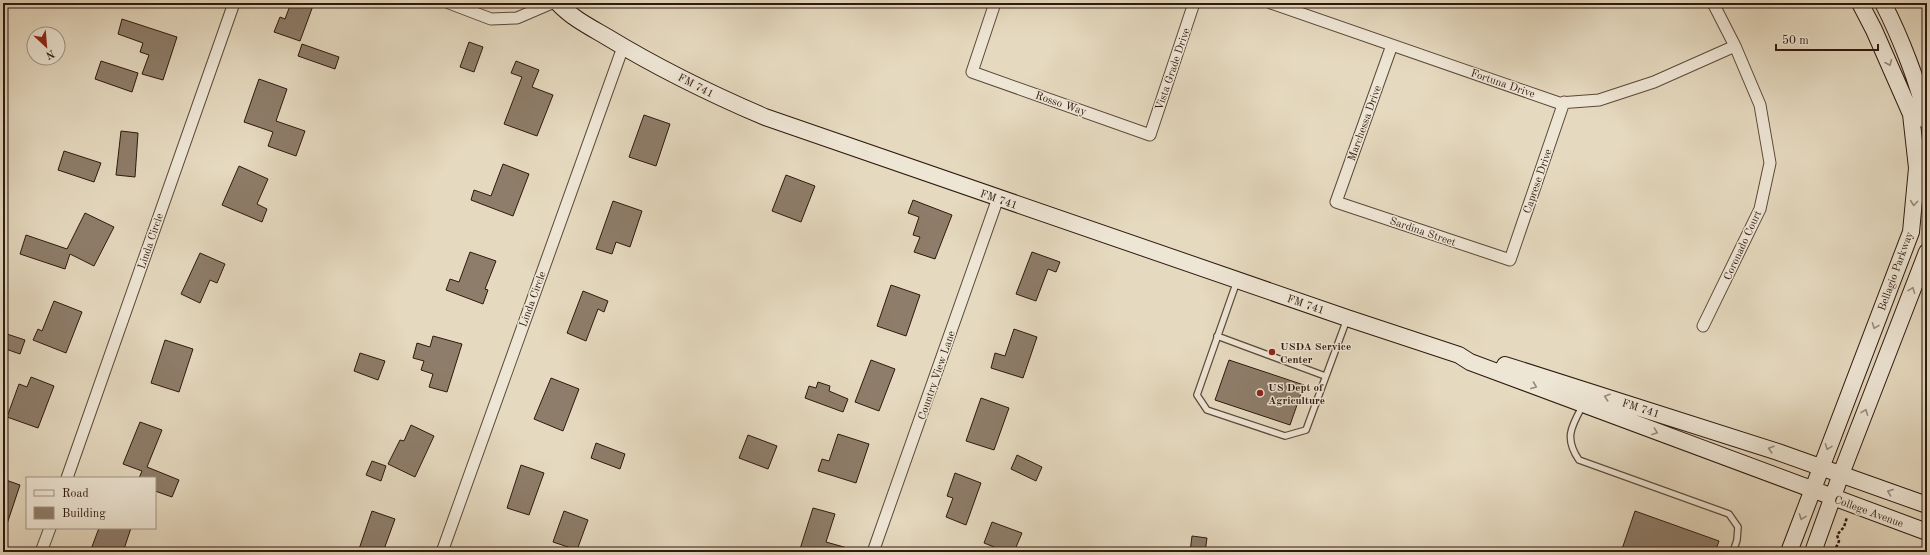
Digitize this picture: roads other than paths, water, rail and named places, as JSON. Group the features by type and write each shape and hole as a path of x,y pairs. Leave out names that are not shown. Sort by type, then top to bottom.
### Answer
{"main road":[{"name":"FM 741","path":"558,3 568,13 623,47 718,97 765,117 1347,318 1459,354 1472,354 1778,452 1927,505"},
{"name":"Bellagio Parkway","path":"1789,552 1820,467 1911,232 1917,168 1911,114 1874,30 1860,3"},
{"path":"1883,3 1891,18 1918,89 1927,121"},
{"name":"Bellagio Parkway","path":"1813,552 1841,474 1927,252"},
{"name":"FM 741","path":"1459,354 1470,362 1812,490"},
{"name":"College Avenue","path":"1812,490 1927,532"}],"street":[{"name":"Linda Circle","path":"67,477 234,3"},
{"path":"449,3 491,19 517,18 552,3"},
{"name":"Rosso Way","path":"995,3 972,72 1150,135"},
{"name":"Vista Grade Drive","path":"1150,135 1194,3"},
{"name":"Fortuna Drive","path":"1271,3 1559,103 1599,100 1654,82 1735,46"},
{"name":"Coronado Court","path":"1703,326 1760,209 1770,163 1760,105 1735,46 1713,3"},
{"name":"Marchessa Drive","path":"1336,202 1392,45"},
{"name":"Linda Circle","path":"442,552 623,47"},
{"name":"Caprese Drive","path":"1510,260 1564,102"},
{"name":"Country View Lane","path":"873,552 998,198"},
{"name":"Sardina Street","path":"1336,202 1510,260"},
{"path":"41,552 50,529"}],"lane":[{"path":"1237,280 1197,395 1207,410 1285,436 1306,430 1324,376 1347,318"},
{"path":"1217,336 1324,376"},
{"path":"1583,405 1569,436 1572,449 1579,460 1729,514 1738,527 1737,540 1732,552"}],"place":[{"name":"USDA Service Center","path":"1272,352"},
{"name":"US Dept of Agriculture","path":"1260,393"}]}
